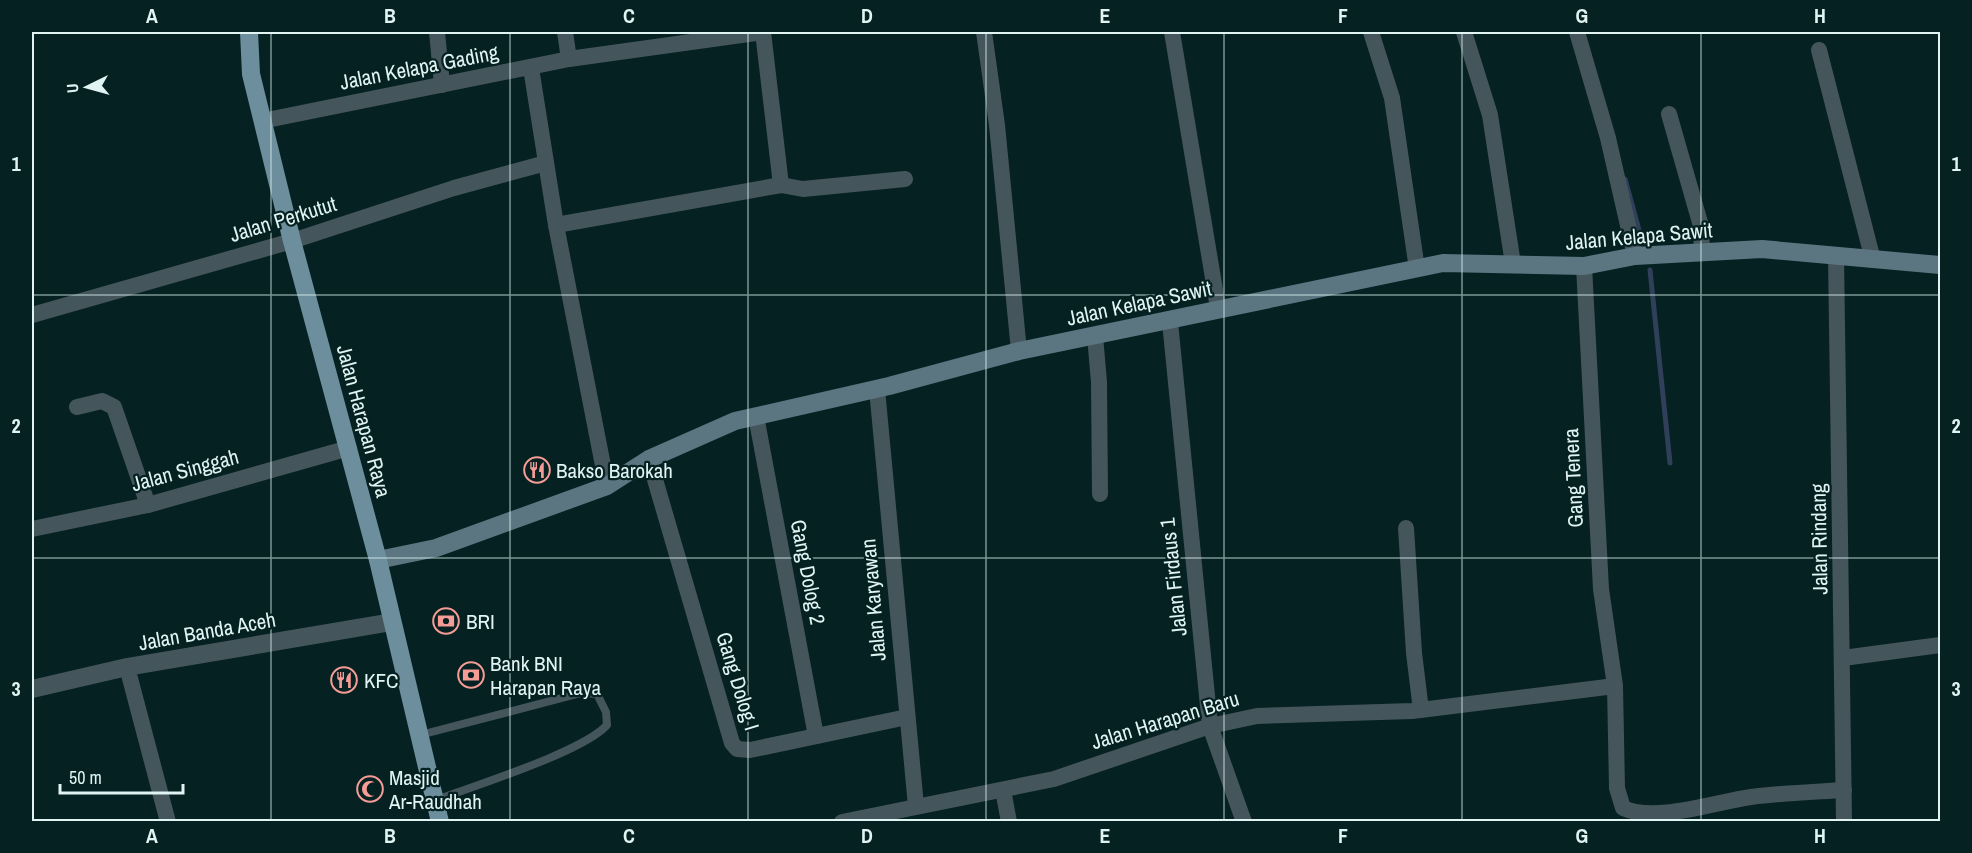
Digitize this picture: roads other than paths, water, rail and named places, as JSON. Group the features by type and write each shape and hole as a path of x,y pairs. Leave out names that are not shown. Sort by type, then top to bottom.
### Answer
{"main road":[{"name":"Jalan Harapan Raya","path":"249,32 250,74 292,242 378,560 433,801 440,822"},
{"name":"Jalan Kelapa Sawit","path":"378,560 436,549 607,486 649,459 735,421 877,389 1019,351 1170,322 1218,308 1443,263 1584,266 1635,256 1762,249 1941,265"}],"street":[{"path":"437,32 442,86"},
{"path":"565,32 569,59"},
{"name":"Jalan Kelapa Gading","path":"262,121 569,59 763,32"},
{"path":"763,32 781,185"},
{"path":"984,32 997,125 1019,351"},
{"path":"1172,32 1218,308"},
{"path":"1371,32 1392,98 1417,268"},
{"path":"1464,32 1490,115 1514,264"},
{"path":"1577,32 1608,138 1635,256"},
{"path":"1819,50 1874,260"},
{"path":"531,68 556,225 607,486"},
{"path":"1669,114 1701,226 1702,253"},
{"name":"Jalan Perkutut","path":"32,315 292,242 454,188 546,163"},
{"path":"556,225 781,185 803,189 905,179"},
{"name":"Jalan Rindang","path":"1836,255 1844,658 1844,822"},
{"name":"Gang Tenera","path":"1584,266 1601,589 1615,686 1617,789 1623,808 1636,814 1656,813 1752,797 1844,790"},
{"name":"Jalan Firdaus 1","path":"1170,322 1210,726 1244,822"},
{"path":"1095,336 1099,382 1100,494"},
{"name":"Jalan Karyawan","path":"877,389 916,806"},
{"path":"77,407 102,401 114,407 148,505"},
{"name":"Gang Dolog 2","path":"756,416 816,736"},
{"name":"Jalan Singgah","path":"32,529 148,505 349,448"},
{"name":"Gang Dolog I","path":"649,459 732,743 738,749 750,750 907,717"},
{"path":"1406,528 1414,653 1421,710"},
{"name":"Jalan Banda Aceh","path":"32,689 127,667 392,622"},
{"path":"1844,658 1941,645"},
{"path":"127,667 168,822"},
{"name":"Jalan Harapan Baru","path":"842,822 1054,779 1210,726 1257,716 1421,710 1615,686"},
{"path":"1003,790 1009,822"}],"lane":[{"path":"418,735 581,693 597,694 606,712 607,725 599,734 547,758 433,801"}],"waterway":[{"path":"1625,179 1642,241"},
{"path":"1650,270 1670,463"}],"place":[{"name":"Bakso Barokah","path":"537,470"},
{"name":"BRI","path":"446,621"},
{"name":"Bank BNI Harapan Raya","path":"471,675"},
{"name":"KFC","path":"344,680"},
{"name":"Masjid Ar-Raudhah","path":"370,789"}]}
